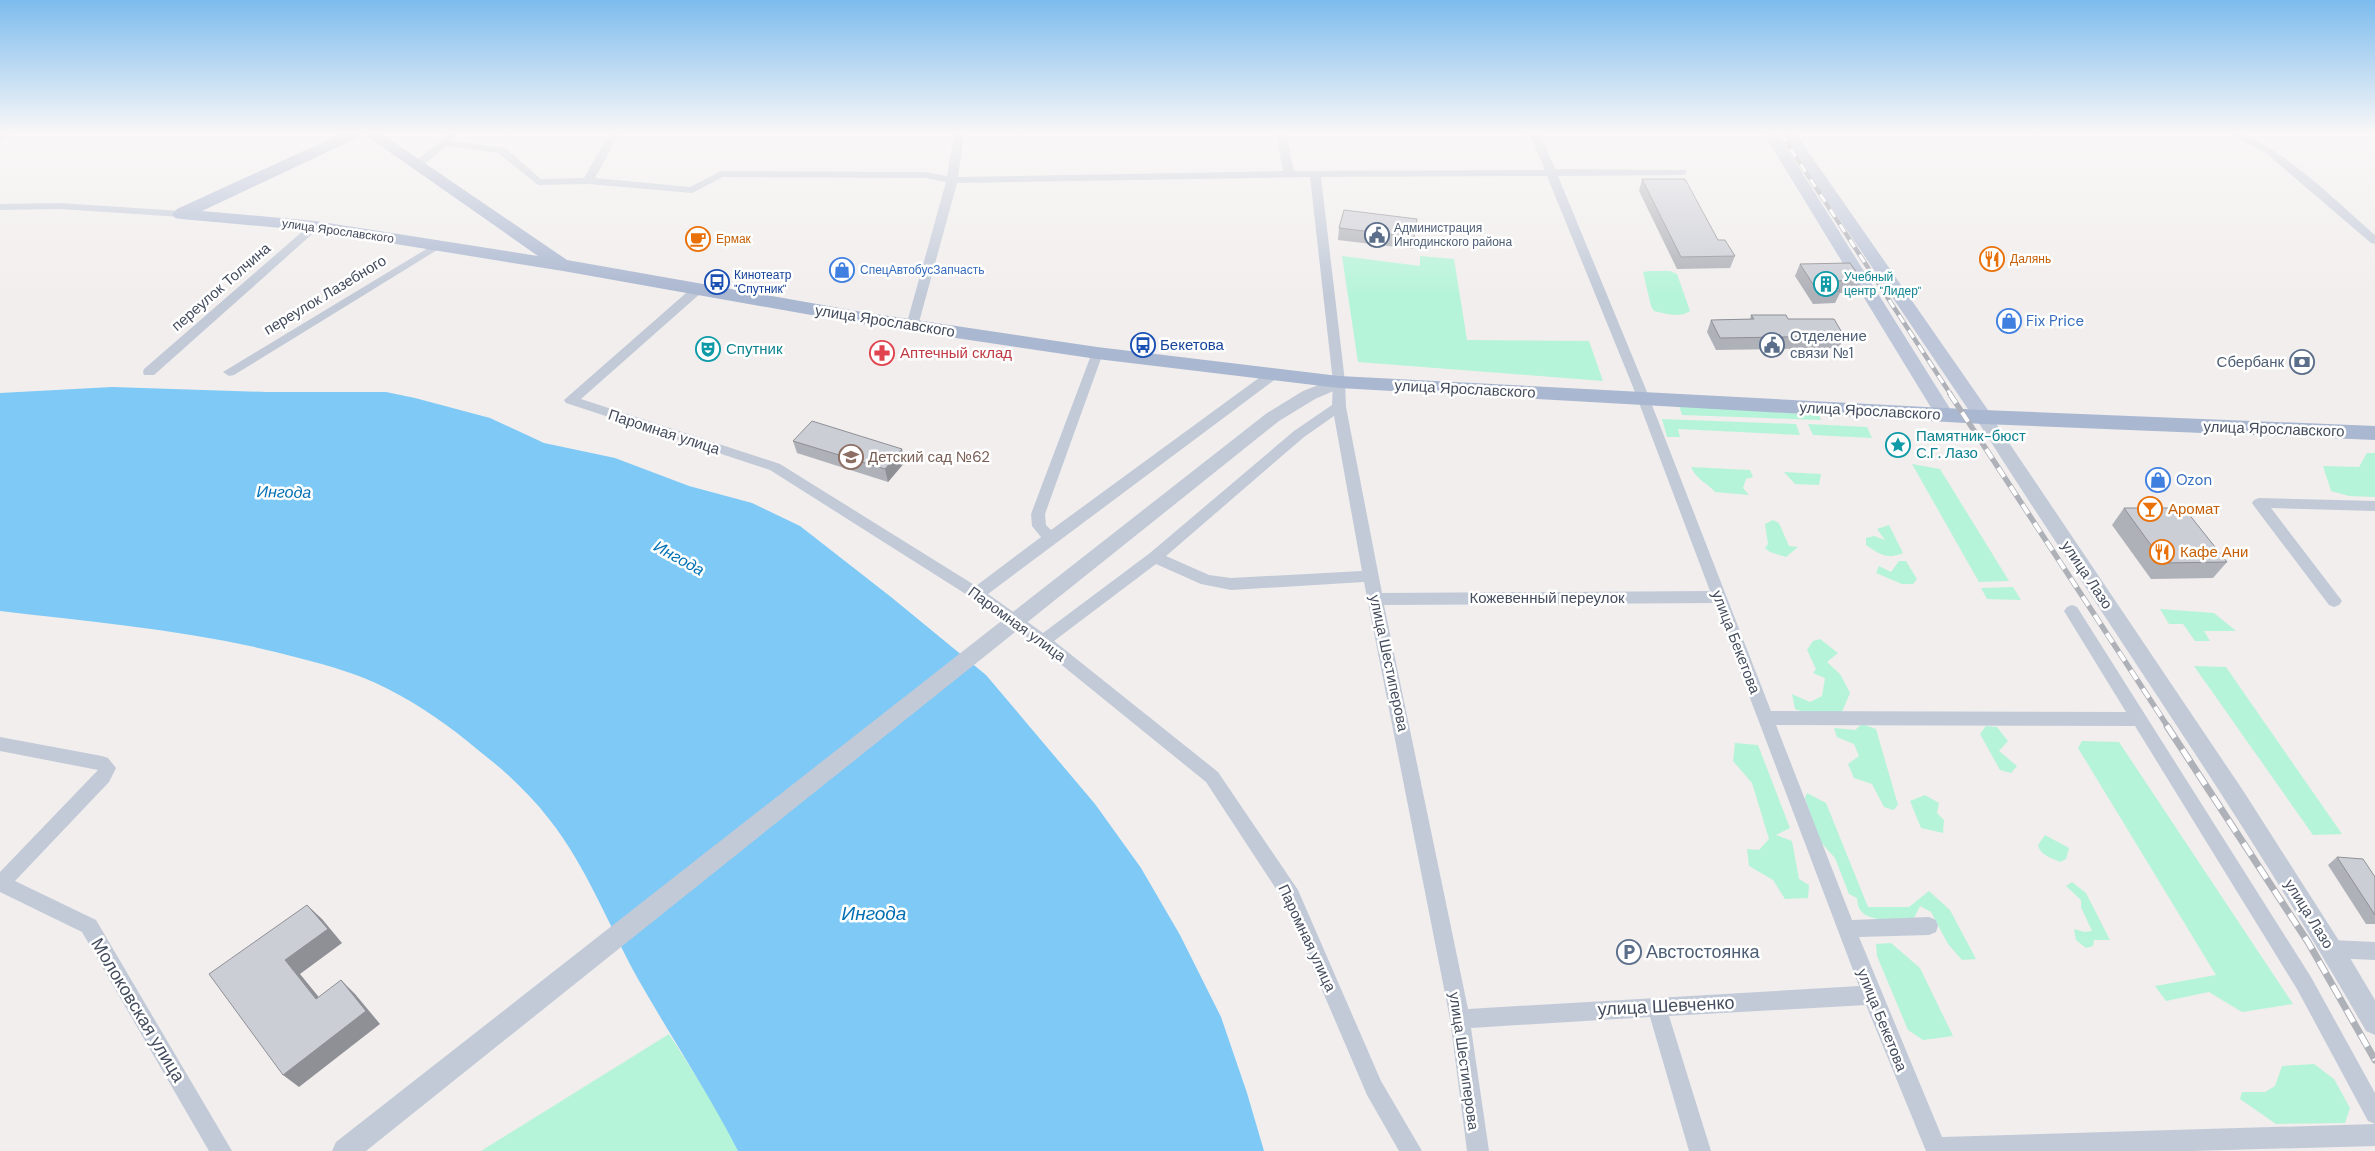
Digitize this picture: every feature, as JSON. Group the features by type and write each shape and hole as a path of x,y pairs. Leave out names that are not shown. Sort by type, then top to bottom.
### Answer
{"main road":[{"path":"181,214 238,188"},
{"name":"улица Ярославского","path":"452,188 563,265"},
{"path":"1804,188 1945,415"},
{"name":"улица Лазо","path":"1826,188 1983,417"},
{"name":"улица Ярославского","path":"181,214 315,226 563,265 912,326 1097,353 1339,382 1983,417 2375,433"}],"street":[{"path":"668,188 692,190 696,188"},
{"path":"912,326 950,188"},
{"name":"улица Шестиперова","path":"1317,188 1339,382 1339,407 1375,599 1460,1019 1478,1151"},
{"name":"улица Бекетова","path":"1558,188 1644,399 1846,929 1936,1150"},
{"path":"2313,188 2375,241"},
{"path":"0,206 60,206 181,214"},
{"name":"переулок Толчина","path":"149,372 315,226"},
{"name":"переулок Лазебного","path":"229,372 438,245"},
{"name":"Паромная улица","path":"698,289 572,400 774,467 977,594 1043,641 1212,777 1291,896 1374,1088 1411,1151"},
{"path":"1050,538 1039,526 1038,514 1097,353"},
{"path":"977,594 1272,375"},
{"path":"345,1151 1273,417 1310,395 1339,382"},
{"path":"1043,641 1156,557 1299,434 1339,407"},
{"name":"улица Лазо","path":"1983,417 2236,799 2375,1023"},
{"path":"2334,601 2260,503 2375,506"},
{"path":"1156,557 1206,580 1231,584 1371,576"},
{"name":"Кожевенный переулок","path":"1375,599 1719,597"},
{"path":"2072,611 2304,983 2375,1114"},
{"path":"1764,718 2139,718"},
{"path":"0,744 102,763 107,768 103,777 1,884"},
{"name":"Молоковская улица","path":"1,884 89,926 221,1151"},
{"path":"1846,929 1929,926"},
{"path":"2331,950 2375,952"},
{"name":"улица Шевченко","path":"1460,1019 1656,1006 1872,995"},
{"path":"1656,1006 1700,1151"},
{"path":"1936,1150 2375,1135"}],"green space":[{"path":"1342,256 1420,266 1420,256 1454,259 1467,340 1589,341 1603,381 1358,362"},
{"path":"1670,271 1677,274 1690,311 1678,315 1654,311 1651,306 1643,272"},
{"path":"1679,406 1819,415 1821,420 1682,415"},
{"path":"1662,419 1796,424 1800,435 1678,429 1680,437 1667,437"},
{"path":"1808,424 1867,427 1872,438 1813,435"},
{"path":"2367,453 2375,453 2375,497 2349,496 2331,491 2323,466 2359,467"},
{"path":"1912,464 1940,469 2009,581 1979,582"},
{"path":"1691,467 1750,470 1753,477 1746,479 1743,488 1749,495 1715,492 1699,478"},
{"path":"1784,472 1821,474 1819,485 1795,484"},
{"path":"1773,520 1779,523 1789,546 1798,547 1786,557 1770,552 1765,548 1768,544 1765,524"},
{"path":"1889,525 1903,553 1892,556 1883,555 1866,545 1866,538 1874,536 1885,540 1877,529"},
{"path":"1899,561 1906,561 1917,579 1913,584 1902,584 1876,573 1879,566 1891,572"},
{"path":"2013,587 2021,600 1987,599 1981,588"},
{"path":"2160,609 2214,613 2236,631 2204,631 2210,641 2195,641 2183,624 2169,624"},
{"path":"1820,639 1838,653 1827,662 1840,674 1850,693 1841,714 1820,718 1795,709 1792,694 1810,702 1822,696 1825,678 1813,673 1816,669 1807,650 1813,641"},
{"path":"2194,666 2226,667 2342,834 2313,835"},
{"path":"1862,724 1876,729 1898,805 1893,810 1884,807 1872,784 1854,778 1848,764 1859,756 1854,744 1837,737 1834,728 1855,730"},
{"path":"1986,726 1997,727 2008,741 1999,751 2017,766 2011,773 2000,770 1980,734"},
{"path":"2082,741 2119,742 2293,1004 2242,1012 2209,992 2166,1001 2155,986 2216,975 2078,748"},
{"path":"1735,743 1758,745 1790,828 1776,835 1792,841 1799,879 1809,885 1808,898 1785,899 1773,880 1749,866 1747,849 1759,850 1769,839 1752,783 1733,761"},
{"path":"1807,793 1826,803 1868,907 1909,907 1929,891 1950,910 1976,959 1962,960 1948,944 1931,912 1920,906 1913,920 1900,918 1890,923 1872,918 1863,913 1858,905 1857,898 1849,894 1835,858 1818,839 1805,798"},
{"path":"1925,795 1939,803 1937,813 1944,820 1943,833 1921,828 1910,801"},
{"path":"2045,835 2069,848 2066,859 2060,862 2046,856 2041,851 2038,845"},
{"path":"2072,882 2086,893 2110,940 2094,940 2093,946 2086,948 2076,940 2074,929 2085,932 2092,931 2081,907 2081,900 2066,886"},
{"path":"1891,943 1920,968 1953,1036 1923,1040 1908,1030 1877,956 1876,944"},
{"path":"669,1034 717,1109 738,1151 481,1151"},
{"path":"2314,1064 2334,1079 2350,1108 2345,1123 2276,1124 2240,1099 2242,1092 2265,1092 2275,1086 2282,1066"}],"water":[{"name":"Ингода","path":"112,387 267,392 386,392 490,418 544,443 615,458 689,486 752,503 800,526 986,675 1095,804 1141,868 1180,935 1221,1017 1247,1093 1264,1151 738,1151 638,979 586,877 563,837 516,782 446,725 424,709 377,684 344,671 299,658 188,634 0,611 0,393"}],"building":[{"path":"1646,188 1690,188 1718,240 1725,240 1735,256 1681,257"},
{"path":"1344,210 1417,219 1414,237 1339,228"},
{"path":"1850,263 1862,280 1834,281 1840,291 1818,292 1800,264"},
{"path":"1751,315 1786,315 1788,319 1834,319 1844,336 1720,338 1711,320 1754,319"},
{"path":"812,421 902,449 885,469 793,441"},
{"path":"2124,508 2184,508 2227,562 2164,563"},
{"path":"2337,857 2363,859 2375,877 2375,915"},
{"path":"307,905 328,929 285,960 316,999 341,980 366,1011 283,1075 209,974"}],"railway":[{"path":"1816,188 1951,395"},
{"path":"1950,394 2168,727"},
{"path":"2167,726 2308,942 2375,1060"}],"place":[{"name":"Администрация Ингодинского района","path":"1377,235"},
{"name":"Ермак","path":"698,239"},
{"name":"Далянь","path":"1992,259"},
{"name":"СпецАвтобусЗапчасть","path":"842,270"},
{"name":"Кинотеатр \"Спутник\"","path":"717,282"},
{"name":"Учебный центр \"Лидер\"","path":"1826,284"},
{"name":"Fix Price","path":"2009,321"},
{"name":"Бекетова","path":"1143,345"},
{"name":"Отделение связи №1","path":"1772,345"},
{"name":"Спутник","path":"708,349"},
{"name":"Аптечный склад","path":"882,353"},
{"name":"Сбербанк","path":"2302,362"},
{"name":"Памятник-бюст С.Г. Лазо","path":"1898,445"},
{"name":"Детский сад №62","path":"851,457"},
{"name":"Ozon","path":"2158,480"},
{"name":"Аромат","path":"2150,509"},
{"name":"Кафе Ани","path":"2162,552"},
{"name":"Австостоянка","path":"1629,952"}]}
